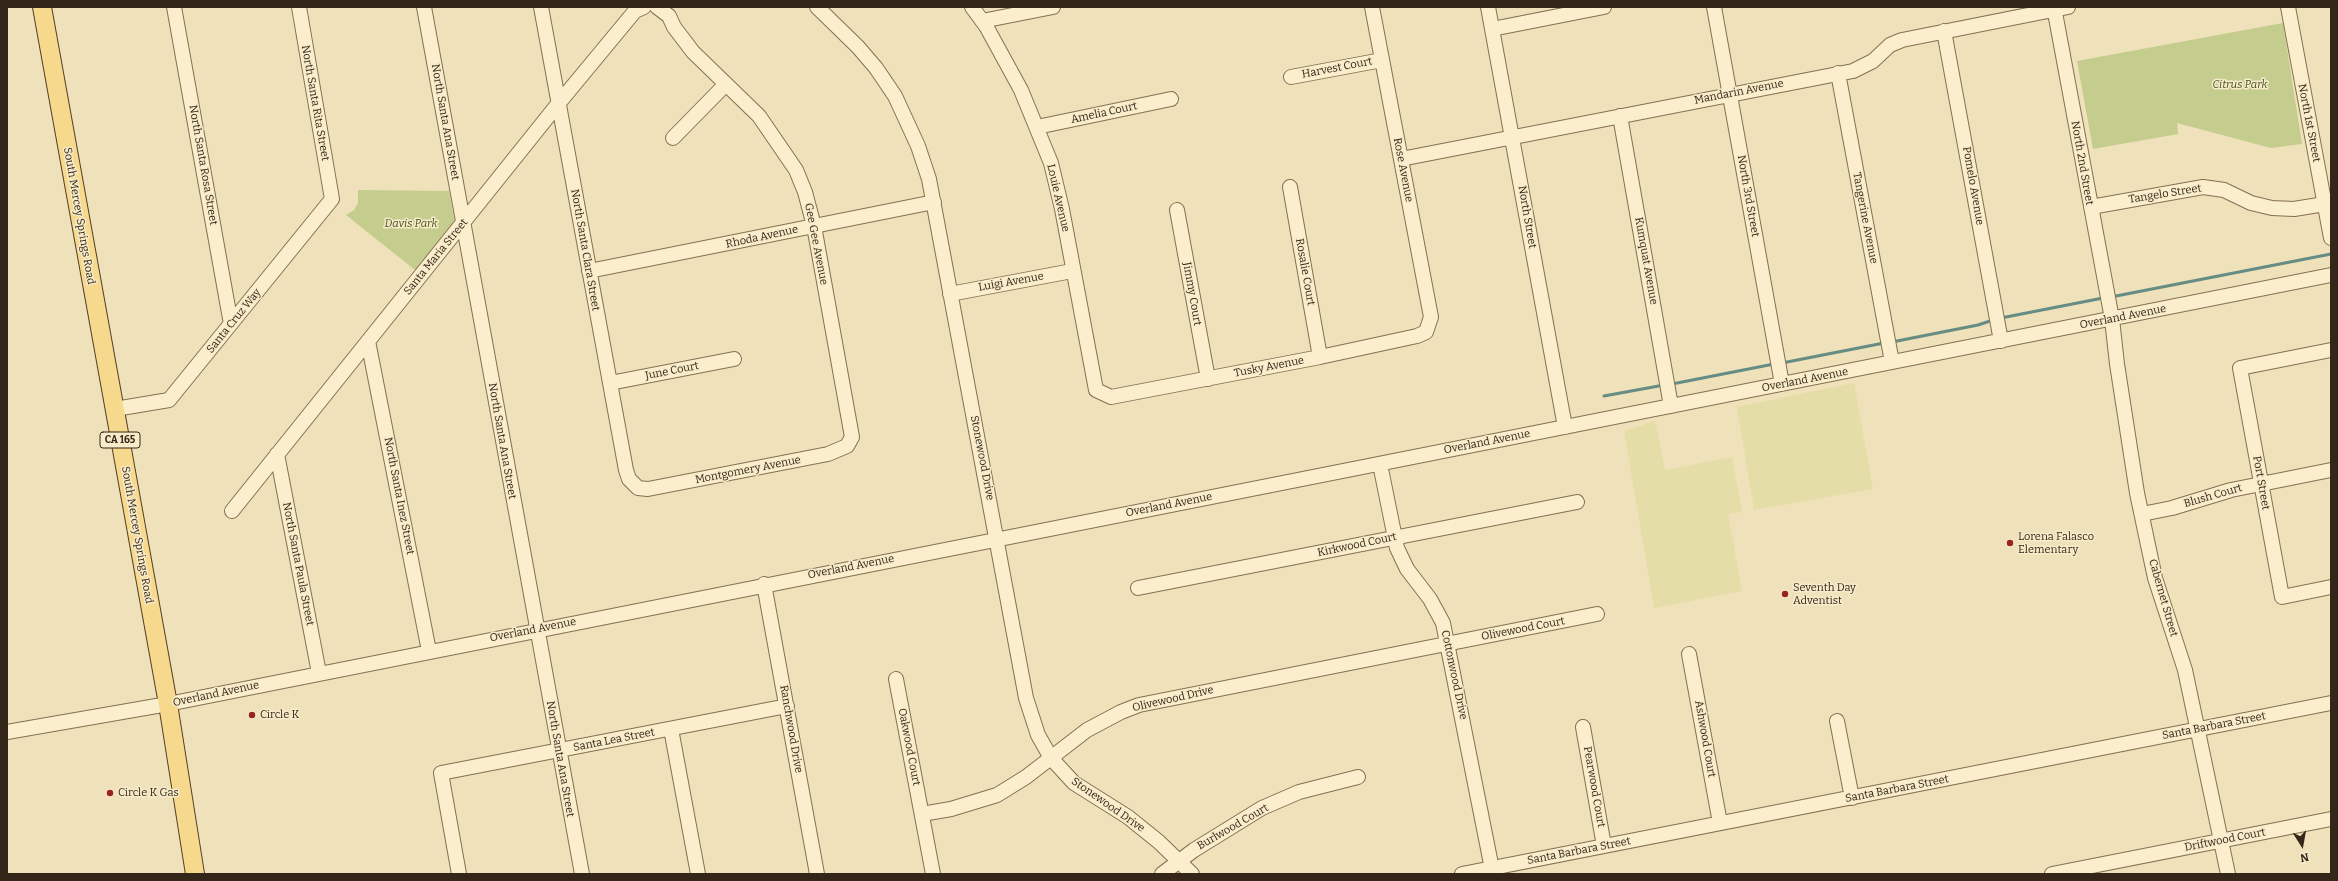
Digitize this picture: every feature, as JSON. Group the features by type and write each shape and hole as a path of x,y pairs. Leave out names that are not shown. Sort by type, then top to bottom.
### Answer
{"main road":[{"name":"South Mercey Springs Road","path":"42,7 168,704 195,874"}],"street":[{"name":"North Santa Rosa Street","path":"174,7 231,324"},
{"name":"North Santa Rita Street","path":"298,7 332,199"},
{"name":"North Santa Ana Street","path":"424,7 582,874"},
{"name":"North Santa Clara Street","path":"541,7 626,470 629,479 638,488"},
{"name":"Santa Maria Street","path":"232,511 558,104 635,11 644,7"},
{"name":"Gee Gee Avenue","path":"657,7 669,16 686,43 725,85 759,116 778,141 796,170 805,192 814,226 852,437"},
{"name":"Stonewood Drive","path":"817,7 858,47 876,68 895,96 918,146 934,202 1029,711 1038,735 1052,758 1074,783 1128,817 1192,874"},
{"name":"Louie Avenue","path":"972,7 982,21 1021,90 1051,163 1062,209 1072,271 1096,390 1111,397"},
{"path":"982,21 1053,7"},
{"name":"Rose Avenue","path":"1372,7 1431,317 1426,332"},
{"name":"North Street","path":"1488,7 1565,427"},
{"path":"1492,29 1604,7"},
{"name":"North 3rd Street","path":"1714,7 1782,384"},
{"name":"North 1st Street","path":"2288,7 2328,204 2331,238"},
{"name":"Mandarin Avenue","path":"1401,159 1853,71 1873,61 1890,45 1902,40 2058,8"},
{"name":"North 2nd Street","path":"2058,8 2090,207 2112,319"},
{"name":"Pomelo Avenue","path":"1944,31 2001,341"},
{"name":"Harvest Court","path":"1291,77 1382,60"},
{"name":"Tangerine Avenue","path":"1838,73 1892,362"},
{"path":"674,138 725,85"},
{"name":"Amelia Court","path":"1037,127 1171,99"},
{"name":"Kumquat Avenue","path":"1620,116 1671,406"},
{"name":"Rosalie Court","path":"1290,187 1320,356"},
{"name":"Tangelo Street","path":"2090,207 2204,187 2224,190 2251,203 2272,208 2294,209 2328,204"},
{"name":"Santa Cruz Way","path":"115,409 169,400 332,199"},
{"name":"Rhoda Avenue","path":"589,272 934,202"},
{"name":"Jimmy Court","path":"1177,210 1208,379"},
{"name":"Luigi Avenue","path":"950,294 1072,271"},
{"name":"Overland Avenue","path":"7,732 168,704 764,584 1380,464 2331,275"},
{"name":"Cabernet Street","path":"2112,319 2117,364 2142,514 2155,578 2185,670 2199,729 2228,874"},
{"name":"Tusky Avenue","path":"1111,397 1208,379 1417,336 1426,332"},
{"name":"North Santa Inez Street","path":"368,341 429,651"},
{"name":"Port Street","path":"2331,350 2240,368 2282,597 2331,587"},
{"name":"June Court","path":"610,383 734,359"},
{"name":"Montgomery Avenue","path":"638,488 658,488 828,454 847,446 852,437"},
{"name":"North Santa Paula Street","path":"277,454 319,673"},
{"name":"Cottonwood Drive","path":"1380,464 1394,537 1407,569 1437,611 1448,643 1493,871"},
{"name":"Blush Court","path":"2142,514 2172,508 2232,490 2331,470"},
{"name":"Kirkwood Court","path":"1138,588 1577,502"},
{"name":"Ranchwood Drive","path":"764,584 817,874"},
{"name":"Olivewood Court","path":"1448,643 1597,614"},
{"name":"Olivewood Drive","path":"922,814 951,809 997,795 1052,758 1087,730 1109,717 1139,705 1448,643"},
{"name":"Ashwood Court","path":"1689,654 1720,823"},
{"name":"Oakwood Court","path":"896,679 934,874"},
{"name":"Santa Barbara Street","path":"1462,874 1493,871 1604,846 2331,703"},
{"name":"Santa Lea Street","path":"458,874 441,773 787,706"},
{"path":"1837,721 1852,798"},
{"name":"Pearwood Court","path":"1583,727 1604,846"},
{"path":"671,729 698,874"},
{"name":"Burlwood Court","path":"1162,874 1194,850 1262,808 1305,790 1358,776"},
{"name":"Driftwood Court","path":"2052,874 2113,866 2222,840 2331,819"}],"shaded area":[{"path":"1854,383 1873,489 1754,510 1737,407"},
{"path":"1655,421 1665,470 1732,457 1742,512 1728,514 1742,591 1654,608 1624,431"}],"green space":[{"name":"Citrus Park","path":"2283,23 2302,144 2271,148 2177,123 2178,134 2093,149 2077,61"},
{"name":"Davis Park","path":"358,190 449,191 455,224 415,270 346,215 354,210 358,203"}],"waterway":[{"path":"2111,297 2331,254"},
{"path":"2001,318 2103,298"},
{"path":"1892,342 1978,325 1993,320"},
{"path":"1782,363 1884,343"},
{"path":"1672,384 1774,364"},
{"path":"1604,396 1664,385"}],"place":[{"name":"Lorena Falasco Elementary","path":"2010,543"},
{"name":"Seventh Day Adventist","path":"1785,594"},
{"name":"Circle K","path":"252,715"},
{"name":"Circle K Gas","path":"110,793"}]}
